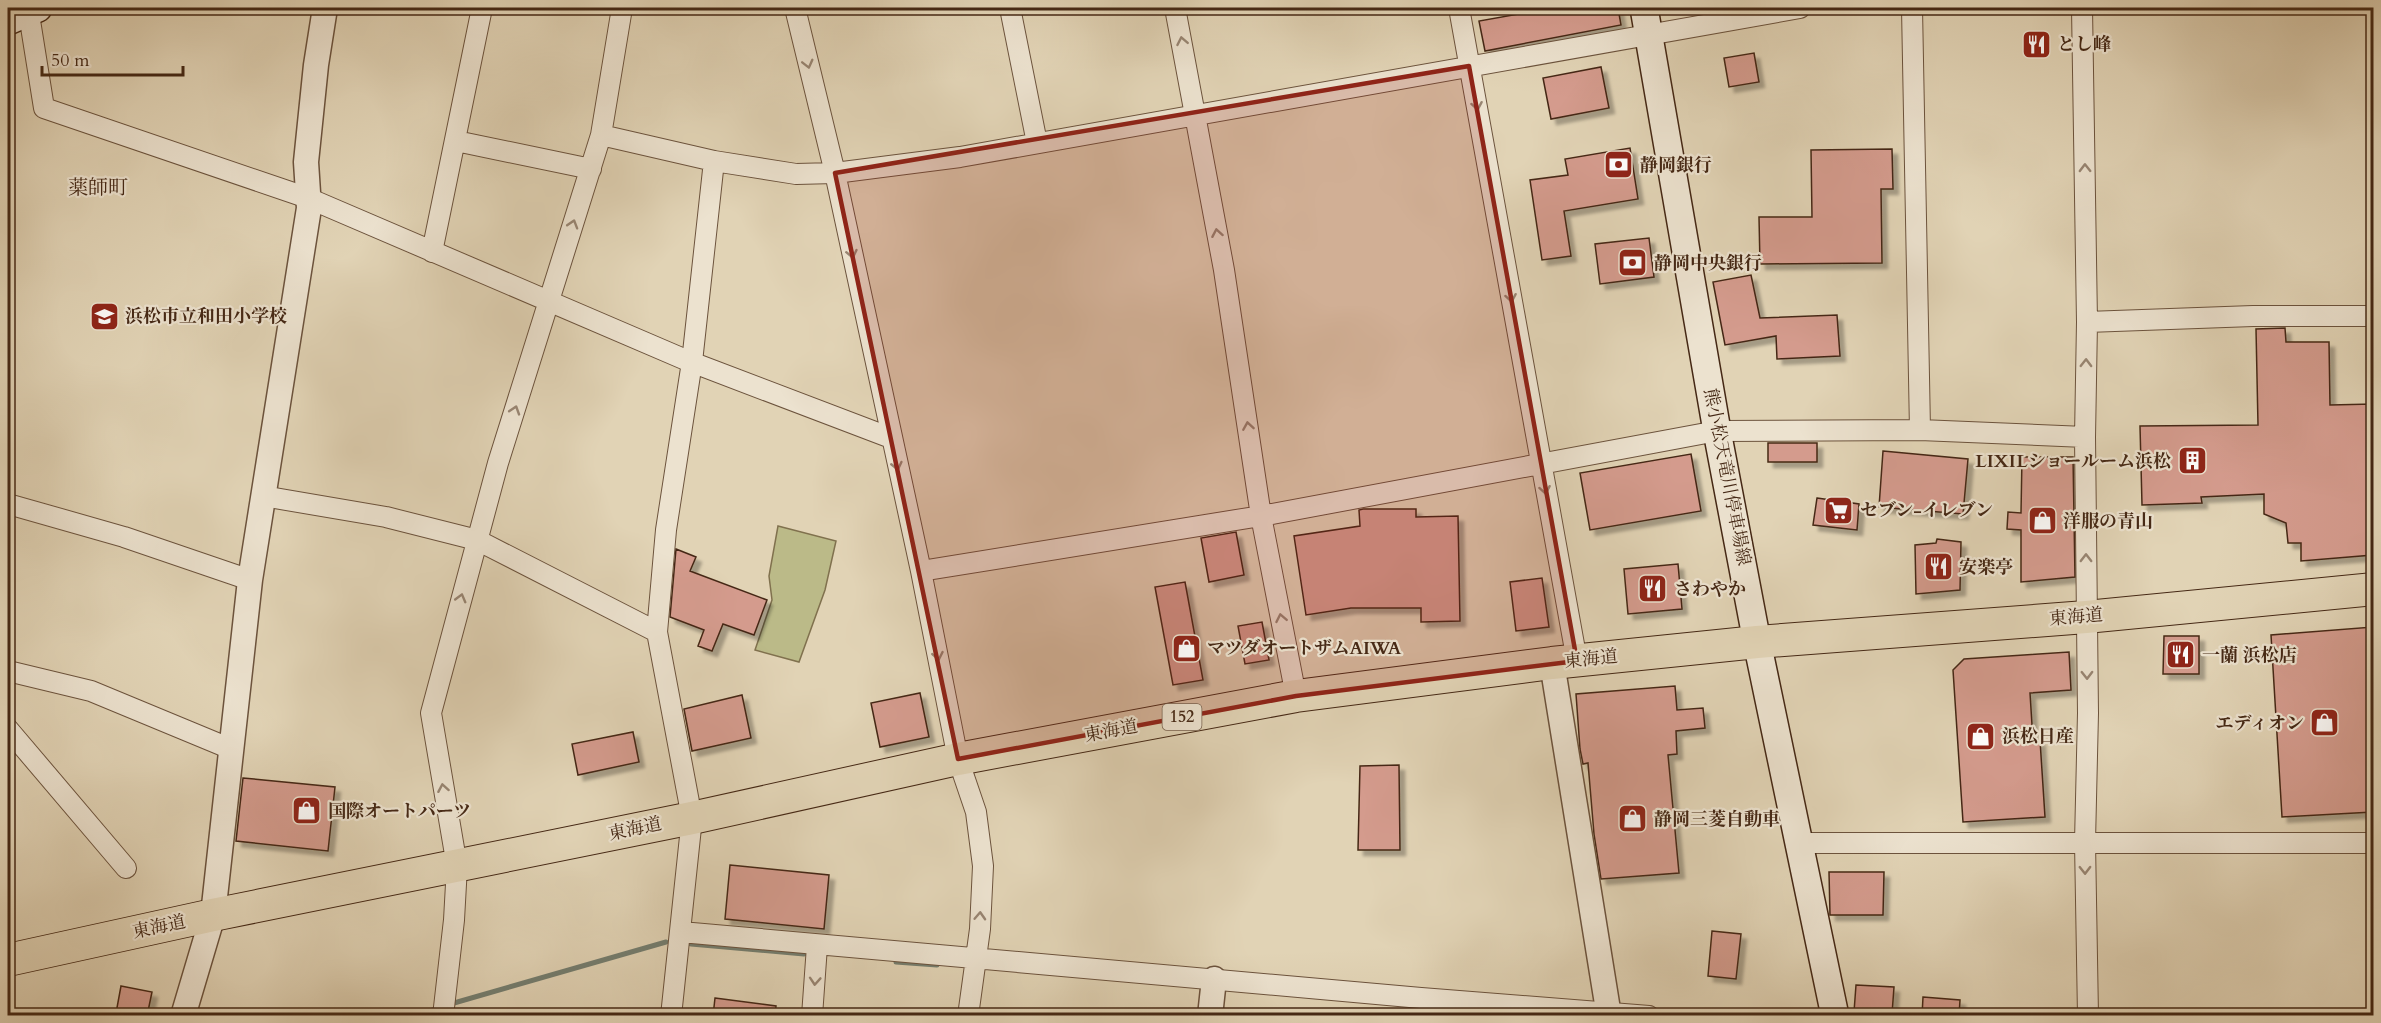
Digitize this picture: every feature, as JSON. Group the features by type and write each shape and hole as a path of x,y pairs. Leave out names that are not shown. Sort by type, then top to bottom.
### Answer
{"highway":[{"name":"東海道","path":"8,960 213,915 692,818 958,759 1296,696 1564,662 1757,642 2086,617 2373,589"}],"main road":[{"name":"熊小松天竜川停車場線","path":"1644,8 1757,642 1835,1016"}],"street":[{"path":"183,1016 213,915 250,580 309,208 306,162 316,65 325,8"},
{"path":"432,252 482,8"},
{"path":"443,1016 454,920 457,866 431,714 498,463 601,135 622,8"},
{"path":"795,8 835,174 921,571 958,759 976,812 983,866 980,929 968,1016"},
{"path":"1010,8 1037,143"},
{"path":"1175,8 1224,270 1262,516 1296,696"},
{"path":"1459,8 1541,465 1609,1014"},
{"path":"601,135 714,161 796,174 835,174 960,157 1800,8"},
{"path":"1912,8 1920,430"},
{"path":"2082,8 2087,322 2085,436 2088,713 2085,843 2088,1016"},
{"path":"25,12 44,108 308,198 692,363 891,438"},
{"path":"456,141 591,169"},
{"path":"670,1016 692,818 657,632 666,530 692,363 714,161"},
{"path":"2087,322 2253,316 2373,316"},
{"path":"921,571 1262,516 1718,431 1920,430 2085,436"},
{"path":"263,496 386,517 477,540 657,632"},
{"path":"8,504 124,537 250,580"},
{"path":"8,671 90,691 231,749"},
{"path":"8,729 126,868"},
{"path":"1800,843 2373,843"},
{"path":"681,932 817,946 975,957 1214,979 1419,1007 1649,1016"},
{"path":"812,1016 817,946"},
{"path":"1210,1016 1214,979"}],"highlighted area":[{"path":"1469,66 1577,661 1296,696 958,759 835,173"}],"shaded area":[{"path":"778,526 836,541 825,590 799,662 755,650 772,600 769,576"}],"building":[{"path":"1553,8 1618,8 1621,25 1485,51 1479,21"},
{"path":"1754,53 1759,82 1729,87 1724,58"},
{"path":"1601,67 1609,108 1551,119 1543,78"},
{"path":"1630,148 1638,199 1564,211 1571,256 1542,260 1530,180 1568,175 1565,159"},
{"path":"1892,149 1893,189 1881,189 1882,263 1760,264 1759,217 1812,217 1811,150"},
{"path":"1649,238 1654,277 1600,284 1595,244"},
{"path":"1751,275 1760,318 1837,315 1840,356 1777,359 1776,336 1725,345 1713,282"},
{"path":"2285,328 2286,342 2329,342 2330,405 2373,404 2373,555 2301,561 2301,543 2288,543 2286,523 2264,514 2264,494 2201,497 2202,503 2142,505 2140,426 2258,425 2256,329"},
{"path":"1768,443 1817,443 1817,462 1768,462"},
{"path":"1883,451 1968,459 1963,514 1879,507"},
{"path":"1691,454 1701,511 1590,530 1580,473"},
{"name":"洋服の青山","path":"2022,457 2073,457 2075,577 2021,582 2021,530 2007,529 2008,512 2021,513"},
{"name":"セブン-イレブン","path":"1817,498 1859,504 1857,530 1813,525"},
{"path":"1416,509 1416,517 1458,516 1460,621 1421,622 1421,608 1351,608 1306,615 1294,536 1360,526 1359,510"},
{"path":"1236,532 1244,575 1209,582 1201,538"},
{"name":"安楽亭","path":"1937,539 1961,542 1960,590 1916,594 1915,545 1936,543"},
{"path":"676,549 696,557 690,571 767,600 754,635 723,624 712,651 698,646 704,630 670,617"},
{"name":"さわやか","path":"1678,564 1682,609 1628,614 1624,569"},
{"path":"1542,578 1549,627 1516,631 1510,582"},
{"path":"1185,582 1203,680 1173,685 1155,587"},
{"path":"1262,622 1269,660 1245,664 1238,626"},
{"name":"エディオン","path":"2373,627 2373,812 2282,817 2271,635"},
{"name":"一蘭 浜松店","path":"2164,636 2199,636 2199,674 2163,674"},
{"name":"浜松日産","path":"2069,652 2071,690 2030,693 2033,741 2040,740 2045,817 1963,822 1953,670 1964,659"},
{"name":"静岡三菱自動車","path":"1675,686 1677,710 1703,708 1705,728 1676,731 1677,754 1668,755 1679,873 1601,879 1594,834 1588,763 1583,764 1580,749 1576,694"},
{"path":"920,693 929,737 880,747 871,703"},
{"path":"742,695 751,738 692,751 684,709"},
{"path":"633,732 639,762 578,775 572,744"},
{"path":"1399,765 1400,850 1358,850 1360,766"},
{"path":"243,778 335,787 328,851 236,841"},
{"path":"730,865 829,875 824,929 725,919"},
{"path":"1829,872 1884,872 1883,915 1830,915"},
{"path":"1712,931 1741,934 1736,979 1708,976"},
{"path":"1856,985 1894,987 1892,1014 1854,1012"},
{"path":"121,986 152,992 147,1016 116,1013"},
{"path":"1923,997 1960,1000 1959,1016 1922,1016"},
{"path":"715,998 776,1006 775,1016 713,1016"}],"waterway":[{"path":"454,1003 666,942"},
{"path":"691,944 804,954"},
{"path":"896,962 937,965"},
{"path":"413,1016 433,1010"}],"place":[{"name":"とし峰","path":"2036,44"},
{"name":"静岡銀行","path":"1619,165"},
{"name":"静岡中央銀行","path":"1633,263"},
{"name":"浜松市立和田小学校","path":"104,316"},
{"name":"LIXILショールーム浜松","path":"2192,461"},
{"name":"セブン-イレブン","path":"1839,510"},
{"name":"洋服の青山","path":"2042,521"},
{"name":"安楽亭","path":"1938,567"},
{"name":"さわやか","path":"1653,589"},
{"name":"マツダオートザムAIWA","path":"1186,648"},
{"name":"一蘭 浜松店","path":"2181,655"},
{"name":"エディオン","path":"2325,723"},
{"name":"浜松日産","path":"1981,736"},
{"name":"国際オートパーツ","path":"307,811"},
{"name":"静岡三菱自動車","path":"1633,819"}],"district":[{"name":"薬師町","path":"98,187"}]}
